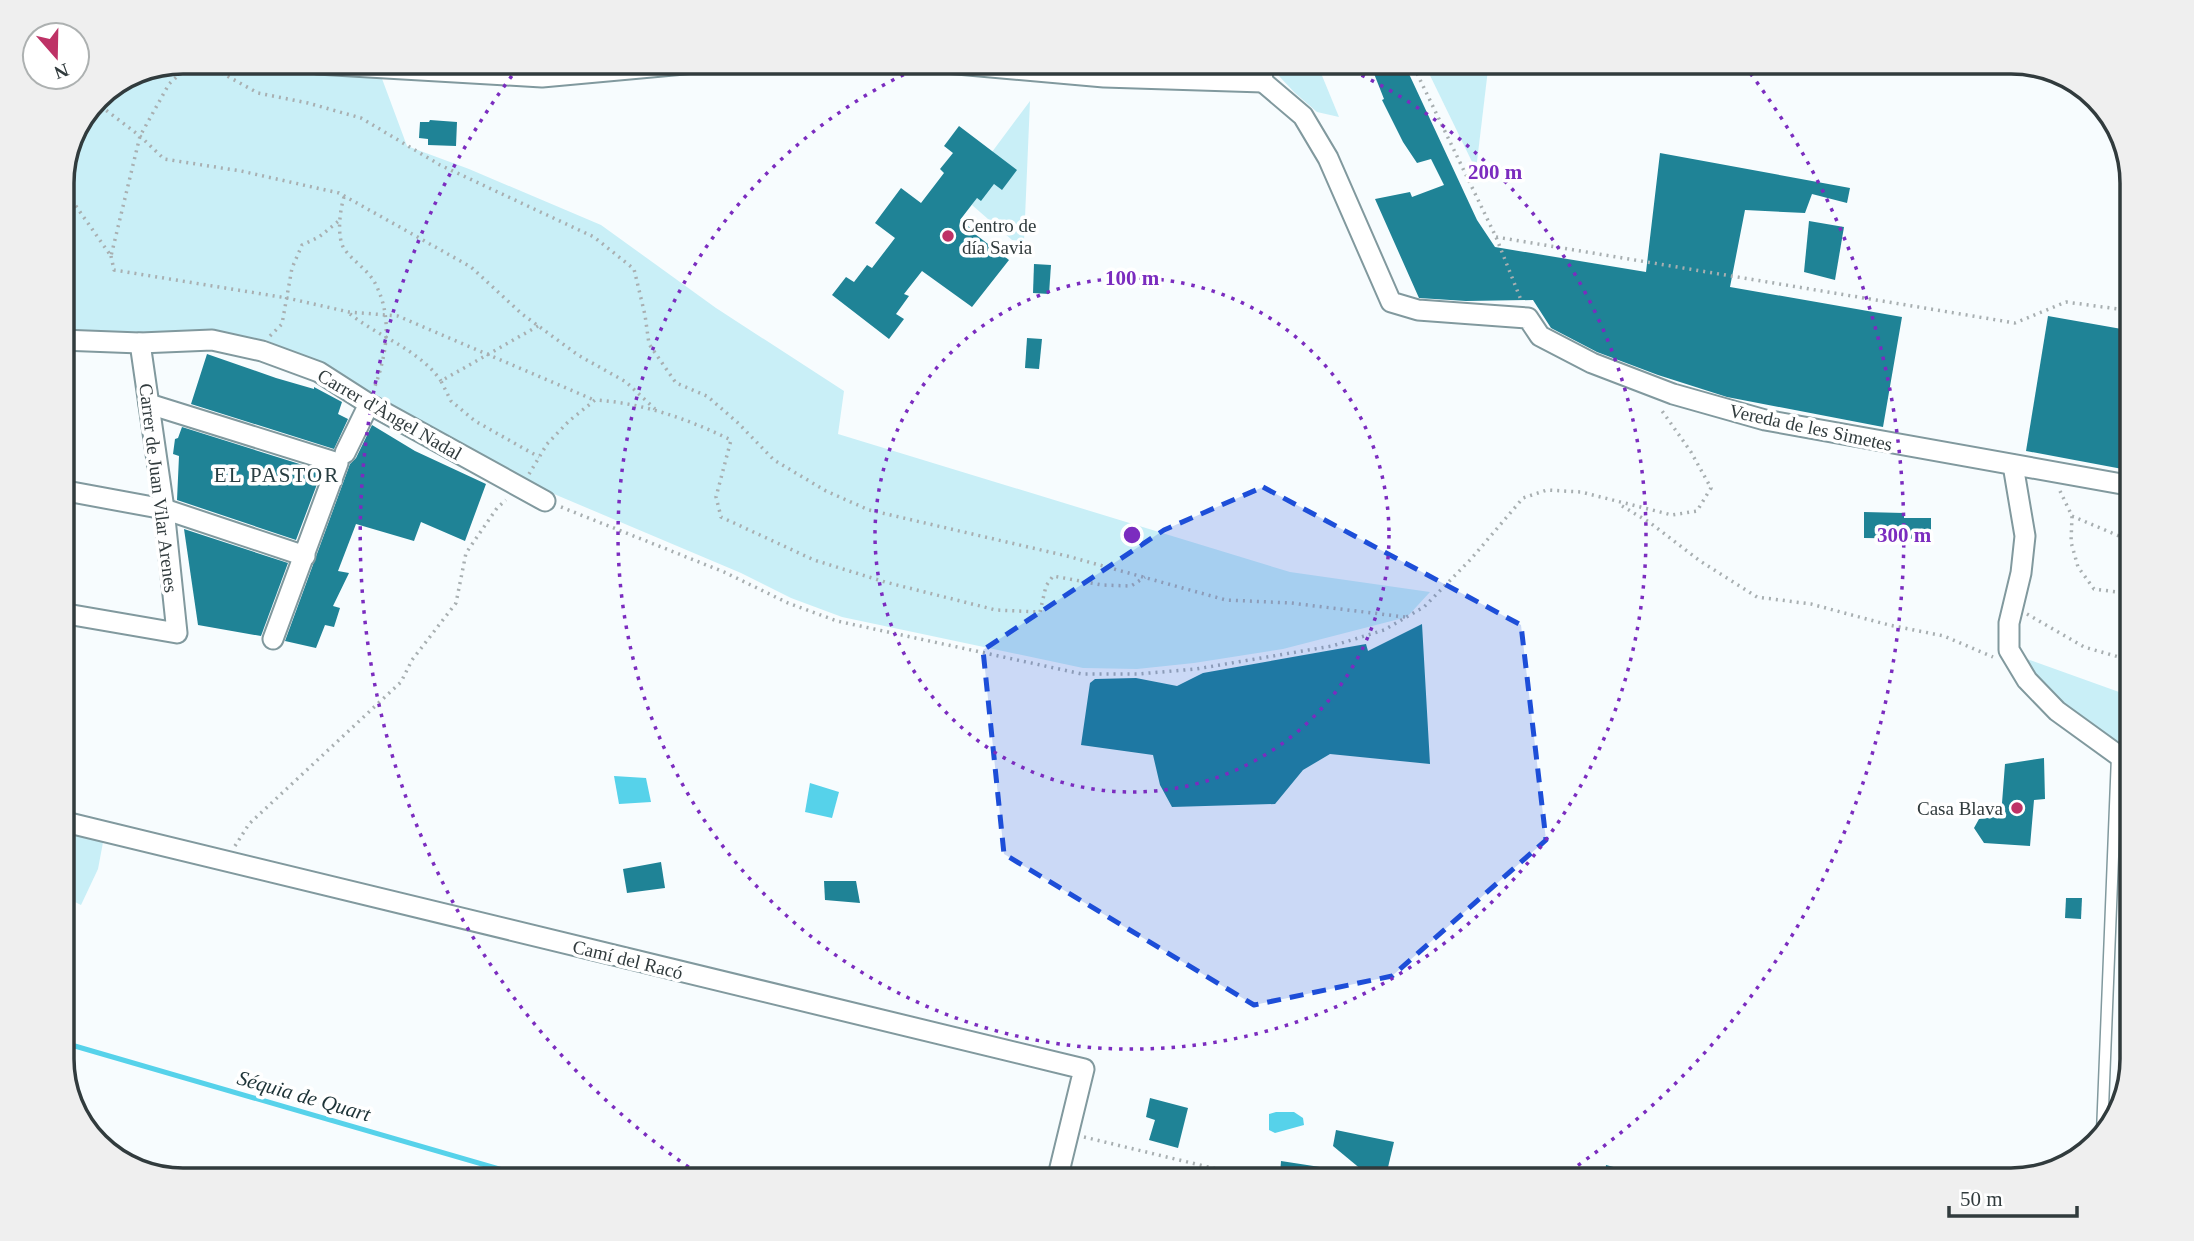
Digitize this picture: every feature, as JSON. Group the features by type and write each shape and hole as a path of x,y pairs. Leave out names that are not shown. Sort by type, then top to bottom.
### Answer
{"street":[{"path":"449,73 542,77 586,73"},
{"path":"1059,73 1263,82 1303,116 1328,158 1391,302 1419,310 1528,318"},
{"path":"1262,73 1263,82"},
{"name":"Vereda de les Simetes","path":"1528,318 1540,336 1592,363 1673,394 1765,420 2120,483"},
{"name":"Carrer d'Àngel Nadal","path":"74,340 140,343 212,340 262,351 318,372 369,404 545,501"},
{"name":"Carrer de Juan Vilar Arenes","path":"74,615 177,633 164,509 140,343"},
{"path":"149,404 341,458"},
{"path":"273,639 341,458 369,404"},
{"path":"2013,465 2025,536 2021,573 2009,623 2008,650 2027,680 2057,711 2120,757"},
{"path":"74,492 164,509 305,556"},
{"name":"Camí del Racó","path":"74,824 1084,1069 1060,1168"}],"lane":[{"path":"2103,1118 2120,842"}],"path":[{"path":"111,256 140,136 169,84 181,73"},
{"path":"222,73 258,93 361,118 440,165 594,237 634,269 649,344 676,383 706,396 737,422 774,460 826,491 869,510 1067,556 1226,600 1291,603 1407,617"},
{"path":"1417,73 1496,237 1528,318"},
{"path":"102,110 140,136 164,159 241,171 339,194 471,267 522,314 578,355 626,382 657,411"},
{"path":"344,197 340,220 343,248 374,280 383,301 386,355 369,404"},
{"path":"74,203 111,256 114,270 287,298 349,312 398,316 595,400 626,402 701,425 731,440 716,496 721,517 814,560 885,582 996,610 1040,612 1046,586 1053,576 1102,585 1131,586 1144,577"},
{"path":"262,351 272,333 282,324 292,268 302,245 319,237 340,220"},
{"path":"1496,237 2015,323 2066,302 2120,309"},
{"path":"349,312 386,339 416,356 435,372 451,401 475,421 540,457"},
{"path":"441,381 538,326"},
{"path":"545,501 724,572 788,603 837,621 1082,674 1196,670 1332,646 1384,630 1424,607 1471,559 1523,498 1547,490 1581,492 1672,515 1697,511 1711,488 1691,452 1640,381"},
{"path":"225,860 249,824 401,682 412,660 456,603 466,554 497,508 520,488 547,444 595,400"},
{"path":"2050,470 2072,516 2071,542 2078,567 2094,589 2120,592"},
{"path":"1617,503 1650,522 1700,561 1757,597 1811,604 1889,625 1944,636 1994,658"},
{"path":"2072,516 2120,536"},
{"path":"2013,606 2084,647 2120,658"},
{"path":"1069,1134 1212,1168"}],"highlighted area":[{"path":"1263,487 1521,625 1546,840 1392,976 1254,1005 1004,854 983,650 1164,530"}],"shaded area":[{"path":"357,73 381,76 407,146 601,225 716,308 844,391 838,434 1290,572 1430,592 1407,617 1283,649 1137,669 1083,668 842,617 791,598 741,573 554,494 383,412 321,366 266,340 203,330 141,334 74,330 74,176 77,155 96,116 128,88 169,74"},
{"path":"1278,73 1321,73 1339,117 1317,112"},
{"path":"1429,73 1488,73 1476,170"},
{"path":"1030,101 1024,241 1012,240 972,205 976,198 981,200 994,184 1002,190 992,152"},
{"path":"2027,659 2120,692 2120,753 2027,680"},
{"path":"74,826 104,837 98,869 81,905 74,902"}],"water":[{"path":"614,776 646,778 651,802 619,804"},
{"path":"810,783 839,792 832,818 805,812"},
{"path":"1294,1112 1303,1118 1304,1125 1275,1133 1269,1130 1269,1114"}],"building":[{"path":"1374,73 1409,73 1477,220 1495,247 1646,272 1660,153 1850,188 1847,203 1812,194 1805,213 1745,210 1730,287 1902,317 1883,427 1727,397 1658,375 1597,352 1551,328 1533,300 1466,301 1419,298 1375,199 1410,192 1412,197 1444,185 1431,159 1417,163 1403,142 1382,100 1384,99"},
{"path":"420,122 457,122 456,146 428,145 428,139 419,138"},
{"path":"959,126 1017,170 1002,190 994,184 981,201 977,198 960,220 1009,260 972,307 922,271 904,294 909,296 896,314 904,319 889,339 832,295 846,277 854,282 867,265 872,268 895,238 875,223 901,188 921,203 944,173 940,169 953,153 944,146"},
{"path":"1809,221 1844,227 1835,280 1804,272"},
{"path":"1034,264 1051,265 1049,294 1033,293"},
{"path":"2048,316 2120,329 2120,469 2026,451"},
{"path":"1027,338 1042,339 1039,369 1025,368"},
{"path":"207,354 276,378 314,387 342,402 338,414 348,419 334,449 191,404"},
{"path":"372,425 415,451 486,484 465,541 421,522 414,541 356,524 338,571 349,573 333,606 340,608 334,627 325,625 316,648 285,641 350,464 356,458"},
{"path":"182,427 322,471 296,540 177,500 179,456 173,454 175,439"},
{"path":"1864,512 1904,513 1904,518 1931,518 1931,539 1864,538"},
{"path":"184,529 288,563 261,636 198,625"},
{"path":"1422,624 1430,764 1330,754 1303,770 1275,804 1172,807 1160,785 1153,755 1081,745 1090,683 1095,679 1136,678 1177,686 1203,673 1366,644 1368,651"},
{"name":"Casa Blava","path":"2044,758 2045,799 2034,800 2030,846 1984,843 1974,828 1979,819 2001,816 2005,764"},
{"path":"661,862 665,888 627,893 623,869"},
{"path":"824,881 856,881 860,903 825,900"},
{"path":"2066,898 2082,898 2081,919 2065,918"},
{"path":"1150,1098 1188,1108 1178,1148 1149,1140 1155,1120 1146,1117"},
{"path":"1336,1130 1394,1142 1388,1168 1360,1168 1333,1146"},
{"path":"1281,1161 1320,1167 1320,1168 1280,1168"}],"waterway":[{"name":"Séquia de Quart","path":"74,1046 496,1168"}],"place":[{"name":"Centro de día Savia","path":"948,236"},
{"name":"Casa Blava","path":"2017,808"}],"district":[{"name":"EL PASTOR","path":"277,475"}]}
